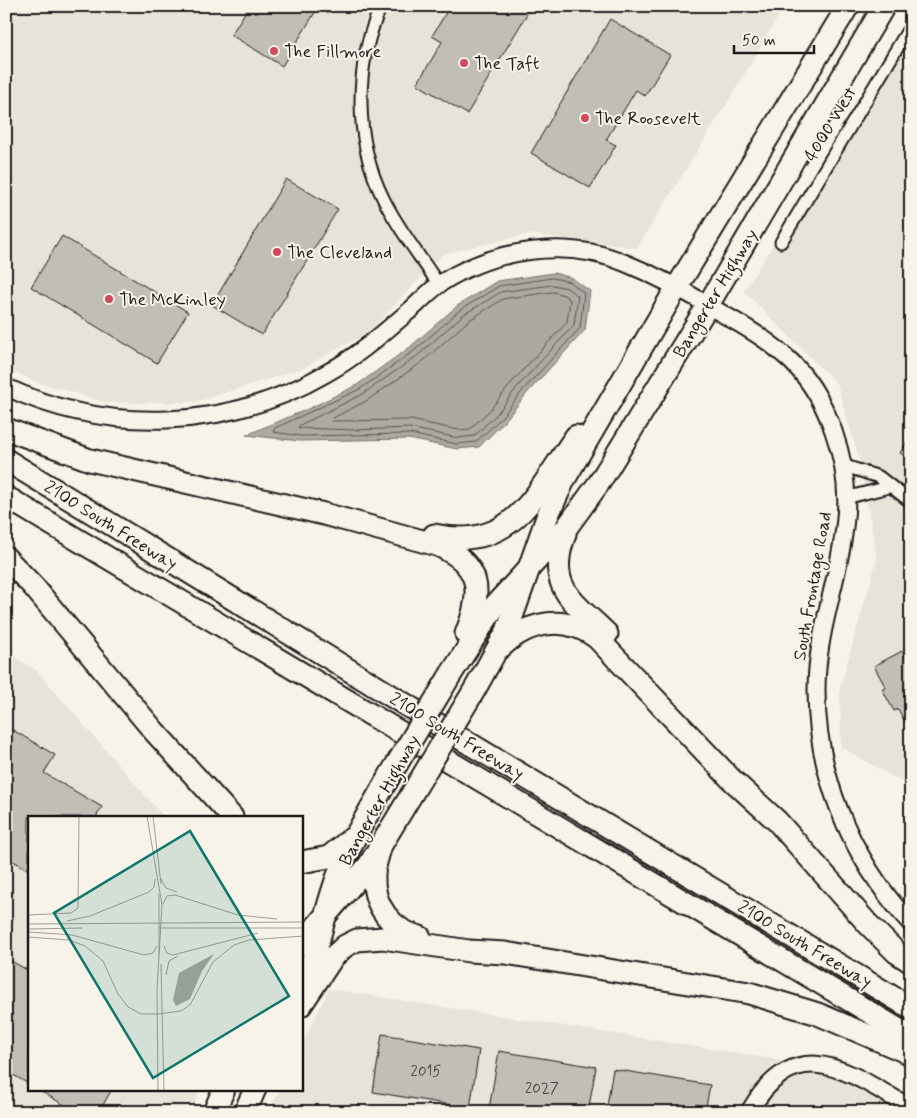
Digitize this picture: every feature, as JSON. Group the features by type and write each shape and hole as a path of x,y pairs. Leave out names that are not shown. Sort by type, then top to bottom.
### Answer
{"highway":[{"name":"Bangerter Highway","path":"302,943 359,878 380,848 498,650 515,612 547,517 564,480 677,287 848,6"},
{"name":"Bangerter Highway","path":"302,987 316,951 338,876 356,833 386,782 496,604 580,512 623,446 884,6"},
{"path":"324,514 350,514 455,539 483,537 506,527 530,501 654,326"},
{"path":"6,429 90,460 324,514 437,544 452,551 467,564 476,583 477,604 451,674"},
{"name":"2100 South Freeway","path":"6,460 427,718 911,1008"},
{"name":"2100 South Freeway","path":"6,497 911,1037"},
{"path":"567,527 557,560 559,576 566,592 606,634 731,779"},
{"path":"6,558 33,586 154,731 231,816"},
{"path":"498,650 519,633 543,624 568,624 588,632 606,647 731,779 777,822 868,924 896,952 911,962"},
{"path":"154,731 214,816"},
{"path":"302,862 329,857 344,847 356,833"},
{"path":"380,848 374,872 374,889 382,910 397,927 415,936 505,953 749,993 818,1014 911,1054"},
{"path":"302,1003 332,957 356,940 383,938 469,951 505,953"},
{"path":"214,1112 224,1090"},
{"path":"245,1112 255,1090"}],"street":[{"path":"380,6 368,43 362,77 362,133 370,164 382,197 439,284"},
{"name":"4000 West","path":"781,242 911,25"},
{"name":"South Frontage Road","path":"6,387 29,398 71,411 122,419 171,420 224,414 275,399 324,375 365,348 439,284 475,265 519,253 581,249 618,260 677,287 708,305 761,337 786,356 806,377 820,400 833,428 842,465 846,522 825,612 820,647 817,677 819,732 828,776 843,820 859,854 890,902 911,924"},
{"path":"842,465 879,477 889,487 911,502"},
{"path":"845,498 889,487"},
{"path":"749,1112 766,1086 788,1069 804,1064 833,1066 911,1108"}],"shaded area":[{"path":"6,6 784,6 740,82 637,248 529,234 443,254 370,331 303,368 196,402 107,403 29,379 6,368"},
{"path":"911,26 911,787 841,747 840,688 877,559 860,462 837,384 744,291"},
{"path":"6,652 36,670 163,816 28,816 28,1090 200,1090 192,1112 6,1112"},
{"path":"329,989 762,1057 835,1073 905,1112 269,1112 280,1090 302,1090 302,1044"}],"water":[{"path":"554,273 572,278 590,291 585,330 528,392 504,422 479,447 457,449 409,439 300,441 246,435 310,408 357,385 410,347 457,306 497,281"}],"building":[{"name":"The Fillmore","path":"249,6 319,6 282,66 231,35"},
{"name":"The Taft","path":"450,6 532,6 467,114 417,84 442,42 432,36"},
{"name":"The Roosevelt","path":"610,19 670,55 645,96 636,90 606,140 616,145 590,188 531,153"},
{"name":"The Cleveland","path":"286,179 338,209 262,335 212,305"},
{"name":"The McKinley","path":"62,236 188,312 157,363 31,287"},
{"path":"911,435 911,460 900,453"},
{"path":"902,651 911,667 911,733 898,709 894,711 882,689 886,688 874,666"},
{"path":"6,726 55,755 44,773 102,807 97,816 28,816 28,869 6,857"},
{"path":"6,958 28,970 28,1083 6,1071"},
{"path":"382,1034 479,1050 470,1108 373,1092"},
{"path":"499,1051 596,1067 588,1112 505,1112 489,1109"},
{"path":"613,1069 710,1085 705,1112 606,1112"},
{"path":"39,1090 111,1090 99,1112 76,1112"}],"place":[{"name":"The Fillmore","path":"274,51"},
{"name":"The Taft","path":"464,63"},
{"name":"The Roosevelt","path":"585,118"},
{"name":"The Cleveland","path":"277,252"},
{"name":"The McKinley","path":"109,299"}]}
